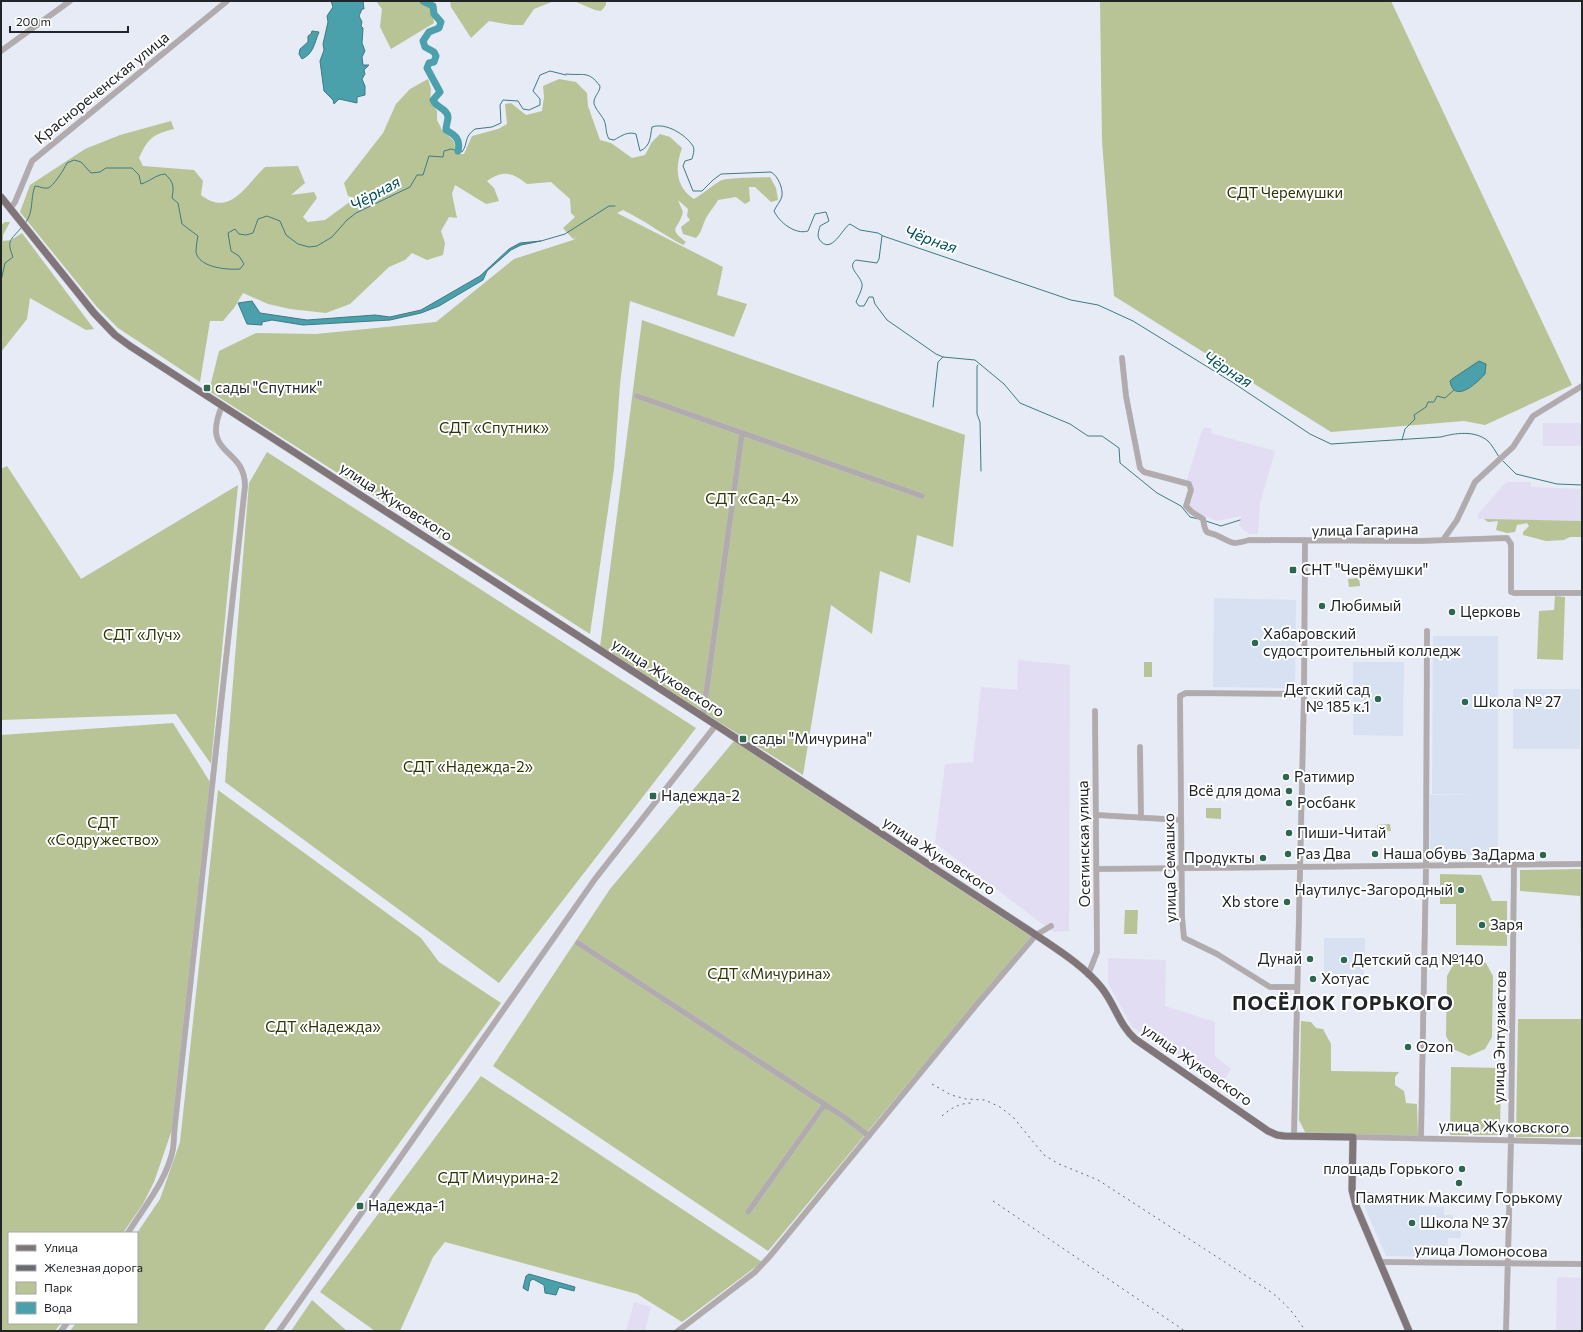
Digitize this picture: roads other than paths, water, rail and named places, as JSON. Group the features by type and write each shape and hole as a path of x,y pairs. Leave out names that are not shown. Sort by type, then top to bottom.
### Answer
{"main road":[{"name":"улица Жуковского","path":"1,197 94,312 115,335 222,406 703,716 1036,935 1100,986 1110,999 1123,1026 1135,1039 1268,1130 1277,1135 1353,1137"},
{"path":"1353,1137 1352,1190 1356,1206 1410,1331"}],"street":[{"path":"1,51 70,1"},
{"name":"Краснореченская улица","path":"10,209 15,202 32,161 227,1"},
{"path":"1122,358 1126,396 1140,468 1144,472 1189,484 1191,490 1186,506 1203,519 1204,528 1207,532 1218,535 1228,542 1242,542 1249,540 1305,540"},
{"path":"1444,540 1457,520 1475,482 1506,455 1533,416 1582,386"},
{"path":"637,396 922,496"},
{"path":"129,1232 152,1196 168,1164 172,1150 181,1078 245,486 244,472 240,465 220,446 217,440 217,419 222,406"},
{"path":"703,716 742,433"},
{"name":"улица Гагарина","path":"1294,1136 1304,694 1305,540 1444,540 1507,538 1511,544 1511,592 1582,593"},
{"path":"1421,1138 1426,866 1427,631"},
{"name":"улица Семашко","path":"1297,987 1270,987 1217,954 1184,938 1182,917 1183,869 1180,696 1186,693 1304,694"},
{"name":"Осетинская улица","path":"1088,975 1097,952 1094,711"},
{"path":"279,1331 595,879 716,725"},
{"path":"1140,747 1142,818"},
{"path":"1096,815 1181,820"},
{"name":"улица Энтузиастов","path":"1506,1331 1511,1140 1514,864"},
{"path":"1097,869 1582,864"},
{"path":"678,1331 755,1272 1036,935 1051,926"},
{"path":"578,943 825,1104 869,1136"},
{"path":"748,1212 825,1104"},
{"name":"улица Жуковского","path":"1353,1137 1582,1142"},
{"name":"улица Ломоносова","path":"1380,1262 1582,1264"}],"water":[{"path":"331,1 363,1 364,9 362,9 359,16 362,22 362,43 365,51 362,57 363,65 369,65 364,70 365,74 362,79 365,86 365,95 357,97 357,103 339,99 334,104 333,100 324,91 320,61 324,50 323,44 328,22 327,16 333,7"},
{"path":"312,31 319,32 315,44 309,54 302,59 299,54 300,49 308,42 308,36"},
{"path":"541,241 521,245 511,250 487,271 483,280 439,306 421,313 390,320 303,325 272,320 262,322 262,325 247,324 238,303 252,301 260,313 307,320 375,315 390,317 421,310 480,276 509,249 520,243"},
{"path":"1479,361 1486,364 1485,374 1482,378 1466,390 1456,391 1452,388 1450,381 1452,379"},
{"path":"529,1274 575,1287 574,1291 559,1287 556,1295 545,1293 544,1285 533,1279 530,1281 528,1291 523,1288 526,1276"}],"waterway":[{"path":"423,1 433,6 434,14 441,22 439,28 429,32 423,41 425,47 434,52 436,56 434,62 429,63 427,68 440,92 433,100 434,103 447,114 448,119 446,130 458,140 458,151"},
{"name":"Чёрная","path":"26,222 30,214 35,186 44,188 50,187 59,177 67,163 74,160 81,162 91,173 100,172 106,168 132,168 139,175 141,184 165,174 173,185 172,198 178,203 182,224 198,236 196,252 198,257 202,262 208,265 228,269 240,269 244,264 239,256 231,251 228,233 235,229 239,234 246,235 253,233 258,219 267,216 280,221 286,235 298,244 309,247 317,246 332,237 347,220 356,213 410,187 417,175 423,175 429,156 443,157 444,151 451,149 462,152 467,138 475,129 492,127 501,123 500,105 503,100 518,101 523,109 529,110 540,105 540,99 533,91 540,75 550,71 566,75"},
{"name":"Чёрная","path":"566,74 582,74 589,76 600,86 594,103 604,120 609,139 614,140 627,134 636,134 640,151 648,144 652,127 663,126 675,130 686,138 693,146 694,152 692,159 685,161 683,166 693,191 702,191 721,174 771,172 778,179 782,193 782,196 774,211 788,227 798,231 808,231 815,214 826,212 829,221 820,226 818,234 818,237 823,244 828,245 832,243 850,224 860,230 878,233 1071,300 1098,305 1133,321 1232,382 1310,434 1331,444 1441,437 1465,433 1477,435 1488,441 1499,457"},
{"path":"541,241 565,234 609,206 615,206"},
{"name":"Чёрная","path":"1,281 5,263 13,257 10,247 12,238 21,228"},
{"path":"882,236 879,259 877,263 856,260 853,263 854,269 862,283 862,289 856,302 859,306 864,306 869,297 873,297 875,304 887,320 936,354 943,357 975,360 1004,384 1020,403 1070,424 1088,436 1102,436 1119,448 1120,463 1157,493 1181,506 1190,517 1199,519"},
{"path":"933,407 938,362 943,357"},
{"path":"978,365 977,414 980,422 981,471"},
{"path":"1402,440 1405,429 1415,419 1414,415 1426,407 1428,402 1434,402 1437,396 1445,398 1454,390"},
{"path":"1503,461 1516,474 1557,484 1582,485"},
{"path":"1206,521 1221,526 1240,520"}],"railway":[{"path":"932,1084 951,1095 966,1099 985,1100 1000,1107 1013,1117 1044,1155 1059,1164 1098,1180 1271,1292 1290,1310 1305,1331"},
{"path":"942,1116 956,1106 972,1103"},
{"path":"993,1201 1185,1331"}],"place":[{"name":"сады \"Спутник\"","path":"207,388"},
{"name":"СНТ \"Черёмушки\"","path":"1293,570"},
{"name":"Любимый","path":"1322,606"},
{"name":"Церковь","path":"1452,612"},
{"name":"Хабаровский судостроительный колледж","path":"1255,643"},
{"name":"Детский сад № 185 к.1","path":"1378,699"},
{"name":"Школа № 27","path":"1465,702"},
{"name":"сады \"Мичурина\"","path":"743,739"},
{"name":"Ратимир","path":"1286,777"},
{"name":"Всё для дома","path":"1289,791"},
{"name":"Надежда-2","path":"653,796"},
{"name":"Росбанк","path":"1289,803"},
{"name":"Пиши-Читай","path":"1289,833"},
{"name":"Раз Два","path":"1288,854"},
{"name":"Наша обувь","path":"1375,854"},
{"name":"ЗаДарма","path":"1543,855"},
{"name":"Продукты","path":"1263,858"},
{"name":"Наутилус-Загородный","path":"1461,890"},
{"name":"Xb store","path":"1287,902"},
{"name":"Заря","path":"1482,925"},
{"name":"Дунай","path":"1310,959"},
{"name":"Детский сад №140","path":"1344,960"},
{"name":"Хотуас","path":"1313,979"},
{"name":"Ozon","path":"1408,1047"},
{"name":"площадь Горького","path":"1462,1169"},
{"name":"Памятник Максиму Горькому","path":"1459,1183"},
{"name":"Надежда-1","path":"360,1206"},
{"name":"Школа № 37","path":"1412,1223"}],"district":[{"name":"ПОСЁЛОК ГОРЬКОГО","path":"1343,1003"}],"park label":[{"name":"СДТ Черемушки","path":"1285,193"},
{"name":"СДТ «Спутник»","path":"494,428"},
{"name":"СДТ «Сад-4»","path":"752,499"},
{"name":"СДТ «Луч»","path":"142,635"},
{"name":"СДТ «Надежда-2»","path":"468,767"},
{"name":"СДТ «Содружество»","path":"103,832"},
{"name":"СДТ «Мичурина»","path":"769,974"},
{"name":"СДТ «Надежда»","path":"323,1027"},
{"name":"СДТ Мичурина-2","path":"498,1178"}]}
